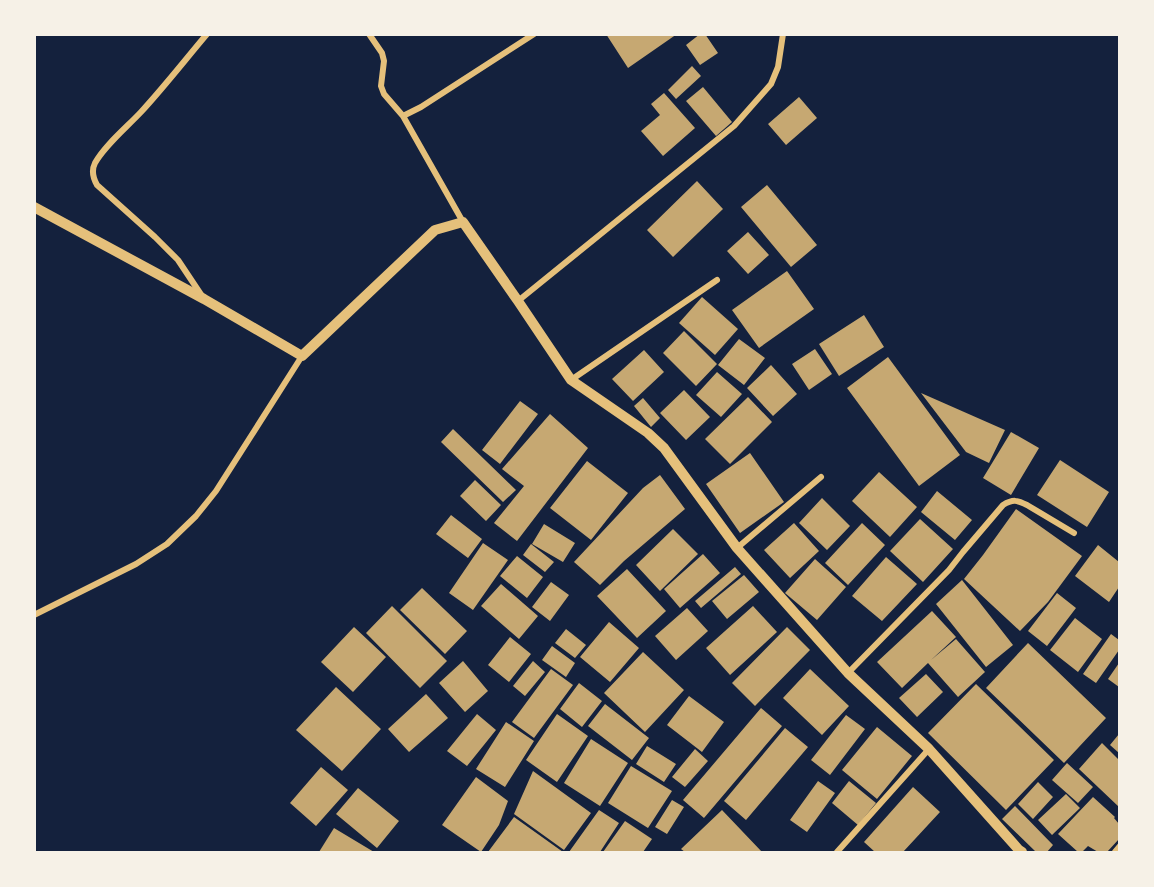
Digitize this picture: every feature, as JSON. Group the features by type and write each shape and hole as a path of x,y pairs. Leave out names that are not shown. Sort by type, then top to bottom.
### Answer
{"street":[{"path":"204,299 178,260 97,185 93,179 93,172 94,165 107,147 143,110 207,34"},
{"path":"369,34 382,53 384,61 381,86 384,94 402,116 463,222 571,380 648,433 664,448 737,548 848,673 929,749 1022,852"},
{"path":"402,116 422,107 534,34"},
{"path":"518,301 734,126 771,84 778,67 783,34"},
{"path":"34,207 204,299 302,356"},
{"path":"34,615 136,564 167,544 196,516 216,491 302,356 435,230 463,222"},
{"path":"571,380 717,280"},
{"path":"737,548 821,477"},
{"path":"848,673 949,570 1003,505 1011,500 1027,505 1074,533"},
{"path":"837,852 929,749"},
{"path":"1115,852 1119,846"}],"building":[{"path":"606,34 677,34 628,68"},
{"path":"700,34 705,34 718,53 700,65 686,45"},
{"path":"692,66 701,76 676,99 668,90"},
{"path":"703,87 732,122 716,136 686,101"},
{"path":"664,93 695,128 663,156 641,131 660,115 651,104"},
{"path":"799,97 817,118 786,145 768,124"},
{"path":"697,181 723,209 673,257 647,230"},
{"path":"767,185 817,245 791,267 741,207"},
{"path":"748,232 769,255 748,274 727,251"},
{"path":"787,271 814,309 759,348 732,310"},
{"path":"702,297 738,329 715,355 679,323"},
{"path":"864,315 884,347 839,376 819,344"},
{"path":"684,331 717,364 696,386 663,353"},
{"path":"739,339 765,358 744,385 718,365"},
{"path":"815,349 832,374 809,390 792,364"},
{"path":"644,350 664,372 633,401 612,379"},
{"path":"888,357 960,455 919,486 847,388"},
{"path":"771,365 797,394 773,416 747,388"},
{"path":"717,372 742,394 721,417 696,395"},
{"path":"684,390 710,417 686,440 660,413"},
{"path":"921,393 1005,430 989,463 966,452"},
{"path":"748,397 772,422 730,464 705,439"},
{"path":"643,398 660,418 651,427 634,406"},
{"path":"520,401 538,414 500,464 482,450"},
{"path":"550,414 588,448 517,541 494,523 524,486 502,469"},
{"path":"453,429 516,490 503,502 441,442"},
{"path":"1011,432 1039,448 1011,495 983,478"},
{"path":"750,453 784,502 740,533 706,484"},
{"path":"1060,460 1109,492 1087,527 1037,495"},
{"path":"587,461 628,493 591,540 550,508"},
{"path":"879,472 917,507 890,537 852,501"},
{"path":"660,475 685,509 624,561 600,585 574,562 643,488"},
{"path":"475,480 501,505 486,521 460,496"},
{"path":"937,491 972,520 955,540 921,512"},
{"path":"822,498 850,526 827,550 799,523"},
{"path":"1016,509 1082,556 1048,602 1020,631 964,579"},
{"path":"451,515 482,539 468,558 436,534"},
{"path":"920,519 953,549 923,582 890,551"},
{"path":"794,523 819,551 790,578 764,550"},
{"path":"862,523 885,545 848,585 825,563"},
{"path":"544,524 575,543 563,562 532,544"},
{"path":"673,529 698,554 660,591 636,565"},
{"path":"483,543 508,560 473,610 449,593"},
{"path":"531,544 554,562 545,572 523,555"},
{"path":"1098,545 1119,562 1119,587 1109,602 1075,576"},
{"path":"703,554 720,573 680,608 664,589"},
{"path":"517,556 543,577 527,598 500,576"},
{"path":"886,557 917,584 882,621 852,596"},
{"path":"815,559 846,587 817,620 785,593"},
{"path":"735,567 741,574 701,608 695,601"},
{"path":"627,569 666,611 637,638 597,596"},
{"path":"744,575 759,592 727,619 712,601"},
{"path":"962,580 1013,645 986,667 936,604"},
{"path":"551,582 569,595 550,621 532,607"},
{"path":"501,584 538,616 519,639 481,606"},
{"path":"422,588 467,631 445,654 400,610"},
{"path":"1057,593 1076,608 1047,646 1028,631"},
{"path":"392,606 447,661 420,688 366,633"},
{"path":"753,606 777,632 730,675 706,648"},
{"path":"687,608 708,631 676,660 655,636"},
{"path":"932,611 956,637 931,660 956,639 985,672 958,697 928,663 902,688 877,662"},
{"path":"1075,618 1102,639 1078,672 1050,650"},
{"path":"609,622 639,648 610,682 580,657"},
{"path":"354,627 386,657 353,692 321,662"},
{"path":"787,627 810,650 755,706 732,683"},
{"path":"566,629 586,645 575,658 555,643"},
{"path":"1111,634 1119,640 1119,650 1096,683 1083,674"},
{"path":"510,637 531,654 509,682 488,665"},
{"path":"1028,643 1106,718 1064,763 986,688"},
{"path":"552,646 575,663 566,677 542,660"},
{"path":"643,652 684,690 645,732 604,693"},
{"path":"463,661 488,691 465,712 439,683"},
{"path":"533,661 545,672 525,696 513,686"},
{"path":"1119,663 1119,687 1108,679"},
{"path":"551,669 573,685 534,738 512,722"},
{"path":"810,669 849,706 822,735 783,698"},
{"path":"926,674 943,692 917,717 899,698"},
{"path":"579,683 602,701 582,727 560,709"},
{"path":"976,684 1054,760 1006,810 928,733"},
{"path":"336,687 381,729 342,771 296,730"},
{"path":"426,694 448,718 409,752 388,729"},
{"path":"689,696 724,722 702,752 667,725"},
{"path":"605,704 649,738 632,760 588,726"},
{"path":"761,708 782,726 704,818 683,800"},
{"path":"477,714 496,730 467,766 447,751"},
{"path":"557,714 588,736 557,782 526,760"},
{"path":"846,715 865,729 830,775 811,760"},
{"path":"506,722 534,741 505,787 476,769"},
{"path":"877,727 912,756 877,799 842,770"},
{"path":"785,728 808,747 746,820 724,801"},
{"path":"1119,734 1119,753 1110,745"},
{"path":"591,739 628,763 600,806 564,783"},
{"path":"1102,743 1119,760 1119,807 1079,769"},
{"path":"647,746 676,764 664,782 636,764"},
{"path":"695,749 708,761 685,787 672,777"},
{"path":"1067,763 1093,787 1078,803 1052,780"},
{"path":"631,766 672,791 648,828 608,803"},
{"path":"321,767 348,790 316,826 290,803"},
{"path":"533,771 591,813 564,850 514,814"},
{"path":"476,777 508,801 499,825 481,852 442,825"},
{"path":"818,781 835,793 807,832 790,820"},
{"path":"849,781 876,803 858,825 832,803"},
{"path":"1038,782 1053,797 1033,819 1018,804"},
{"path":"913,787 940,812 903,852 875,852 864,842"},
{"path":"358,788 399,821 377,848 336,814"},
{"path":"1066,794 1080,808 1052,835 1038,820"},
{"path":"1093,797 1115,817 1119,824 1119,839 1107,852 1098,852 1088,846 1082,852 1078,852 1058,834"},
{"path":"672,800 684,807 667,834 655,827"},
{"path":"1015,806 1053,845 1047,852 1036,852 1002,819"},
{"path":"599,810 619,823 600,852 569,852"},
{"path":"722,810 762,852 685,852 681,849"},
{"path":"514,817 563,852 488,852"},
{"path":"625,821 652,839 643,852 603,852"},
{"path":"334,828 374,852 319,852"}]}
